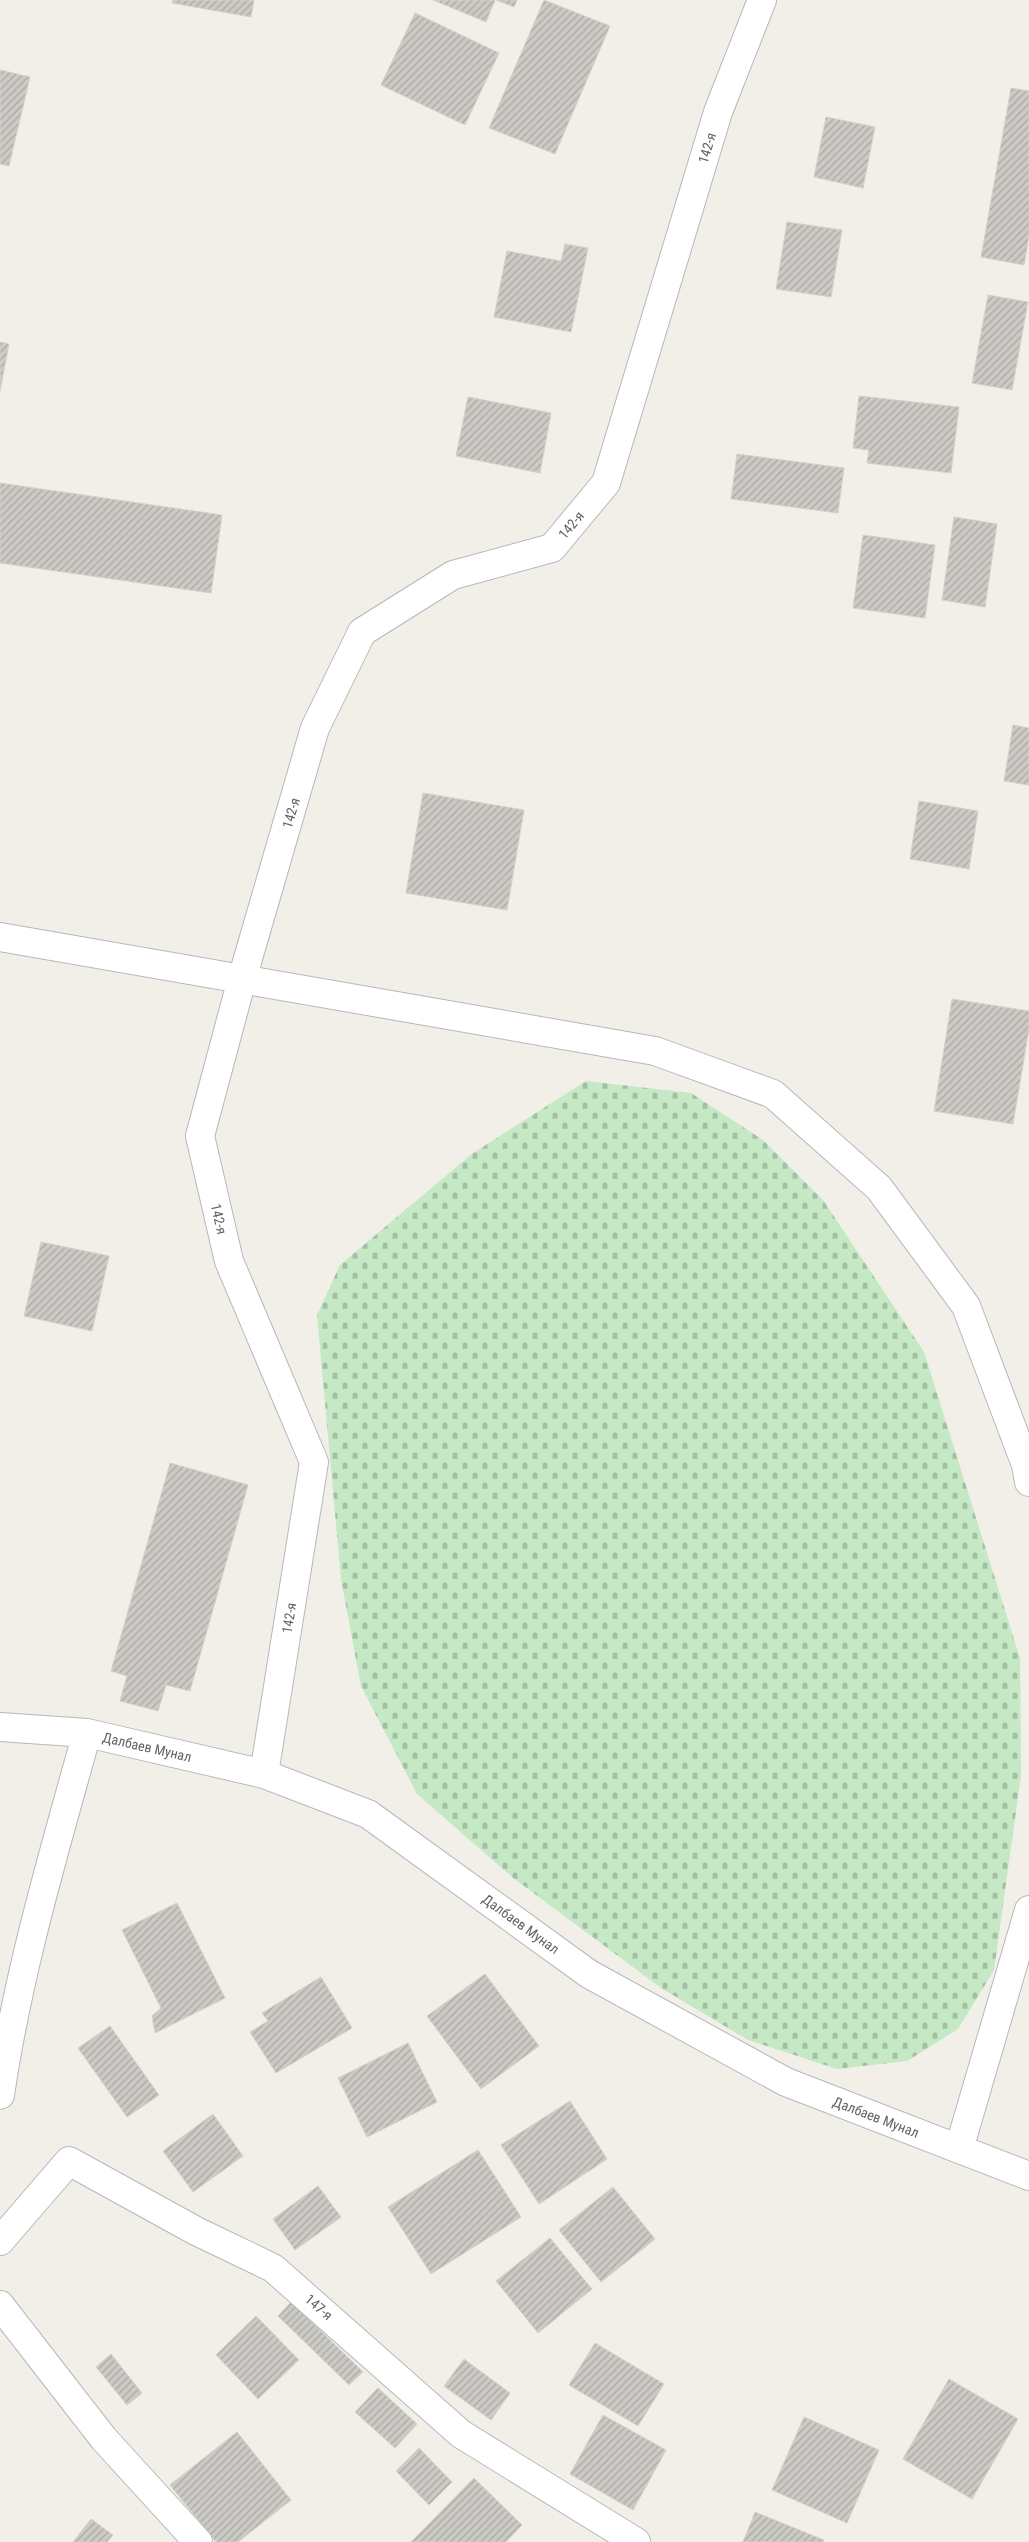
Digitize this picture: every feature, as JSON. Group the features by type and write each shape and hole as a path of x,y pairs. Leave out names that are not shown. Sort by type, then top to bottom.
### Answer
{"street":[{"name":"142-я","path":"264,1774 314,1462 229,1261 200,1136 242,979 316,728 362,632 453,575 552,548 606,483 718,112 762,0"},
{"path":"0,937 655,1051 773,1094 879,1188 966,1306 1026,1465 1029,1482"},
{"name":"Далбаев Мунал","path":"0,1726 86,1733 264,1774 368,1814 589,1974 778,2078 1029,2176"},
{"path":"0,2095 7,2045 32,1936 86,1733"},
{"path":"959,2149 1029,1910"},
{"name":"147-я","path":"0,2241 69,2161 196,2231 273,2268 461,2434 636,2542"},
{"path":"0,2305 104,2439 198,2542"}],"green space":[{"path":"586,1081 691,1093 763,1140 823,1200 924,1352 1020,1658 1021,1775 994,1970 958,2029 907,2061 837,2069 748,2040 661,1988 512,1877 417,1794 361,1686 341,1579 317,1315 340,1265 473,1153"}],"building":[{"path":"173,0 254,0 251,17 172,3"},
{"path":"433,0 495,0 486,22"},
{"path":"496,0 517,0 514,7"},
{"path":"544,0 610,26 555,154 489,128"},
{"path":"415,13 499,53 465,125 381,85"},
{"path":"0,70 30,77 9,166 0,164"},
{"path":"1011,88 1029,91 1029,236 1024,265 981,257"},
{"path":"826,117 875,127 863,188 814,177"},
{"path":"787,222 842,230 831,297 776,289"},
{"path":"565,244 588,248 571,332 494,317 507,251 561,261"},
{"path":"988,295 1028,302 1012,390 972,383"},
{"path":"0,342 9,344 0,391"},
{"path":"859,396 959,407 951,473 867,463 869,450 853,448"},
{"path":"468,397 551,413 540,473 456,456"},
{"path":"737,454 844,468 838,513 731,499"},
{"path":"0,483 222,515 211,593 0,563"},
{"path":"954,517 997,524 985,607 942,600"},
{"path":"863,535 935,545 925,618 853,608"},
{"path":"1013,725 1029,728 1029,785 1004,781"},
{"path":"423,793 524,810 507,910 406,893"},
{"path":"919,801 978,811 969,869 910,859"},
{"path":"952,999 1029,1011 1029,1029 1013,1124 934,1111"},
{"path":"41,1242 109,1256 92,1331 24,1316"},
{"path":"170,1463 248,1485 190,1691 166,1685 158,1711 120,1701 127,1676 111,1671"},
{"path":"177,1903 225,1998 155,2033 152,2016 161,2008 122,1930"},
{"path":"485,1974 539,2046 481,2089 427,2016"},
{"path":"321,1977 352,2028 276,2073 250,2032 268,2021 262,2013"},
{"path":"110,2026 159,2095 127,2117 78,2048"},
{"path":"408,2043 437,2102 367,2137 338,2078"},
{"path":"570,2101 607,2159 539,2204 501,2145"},
{"path":"213,2114 243,2156 193,2192 163,2151"},
{"path":"478,2150 521,2217 431,2274 388,2207"},
{"path":"318,2186 341,2217 295,2250 273,2219"},
{"path":"613,2187 655,2239 601,2282 559,2230"},
{"path":"550,2238 592,2289 538,2333 496,2281"},
{"path":"291,2302 363,2372 349,2385 278,2316"},
{"path":"256,2316 299,2360 258,2399 216,2355"},
{"path":"595,2343 664,2384 638,2426 569,2385"},
{"path":"111,2354 142,2393 127,2405 96,2367"},
{"path":"464,2359 510,2393 491,2420 444,2386"},
{"path":"949,2379 1018,2419 972,2499 903,2459"},
{"path":"378,2388 417,2424 395,2448 355,2412"},
{"path":"603,2415 666,2450 633,2510 570,2474"},
{"path":"804,2417 879,2450 847,2523 772,2490"},
{"path":"237,2432 291,2500 238,2542 216,2542 170,2485"},
{"path":"419,2448 452,2482 429,2505 396,2471"},
{"path":"474,2478 522,2525 506,2542 411,2542"},
{"path":"755,2512 824,2540 823,2542 743,2542"},
{"path":"91,2519 113,2535 107,2542 73,2542"}]}
